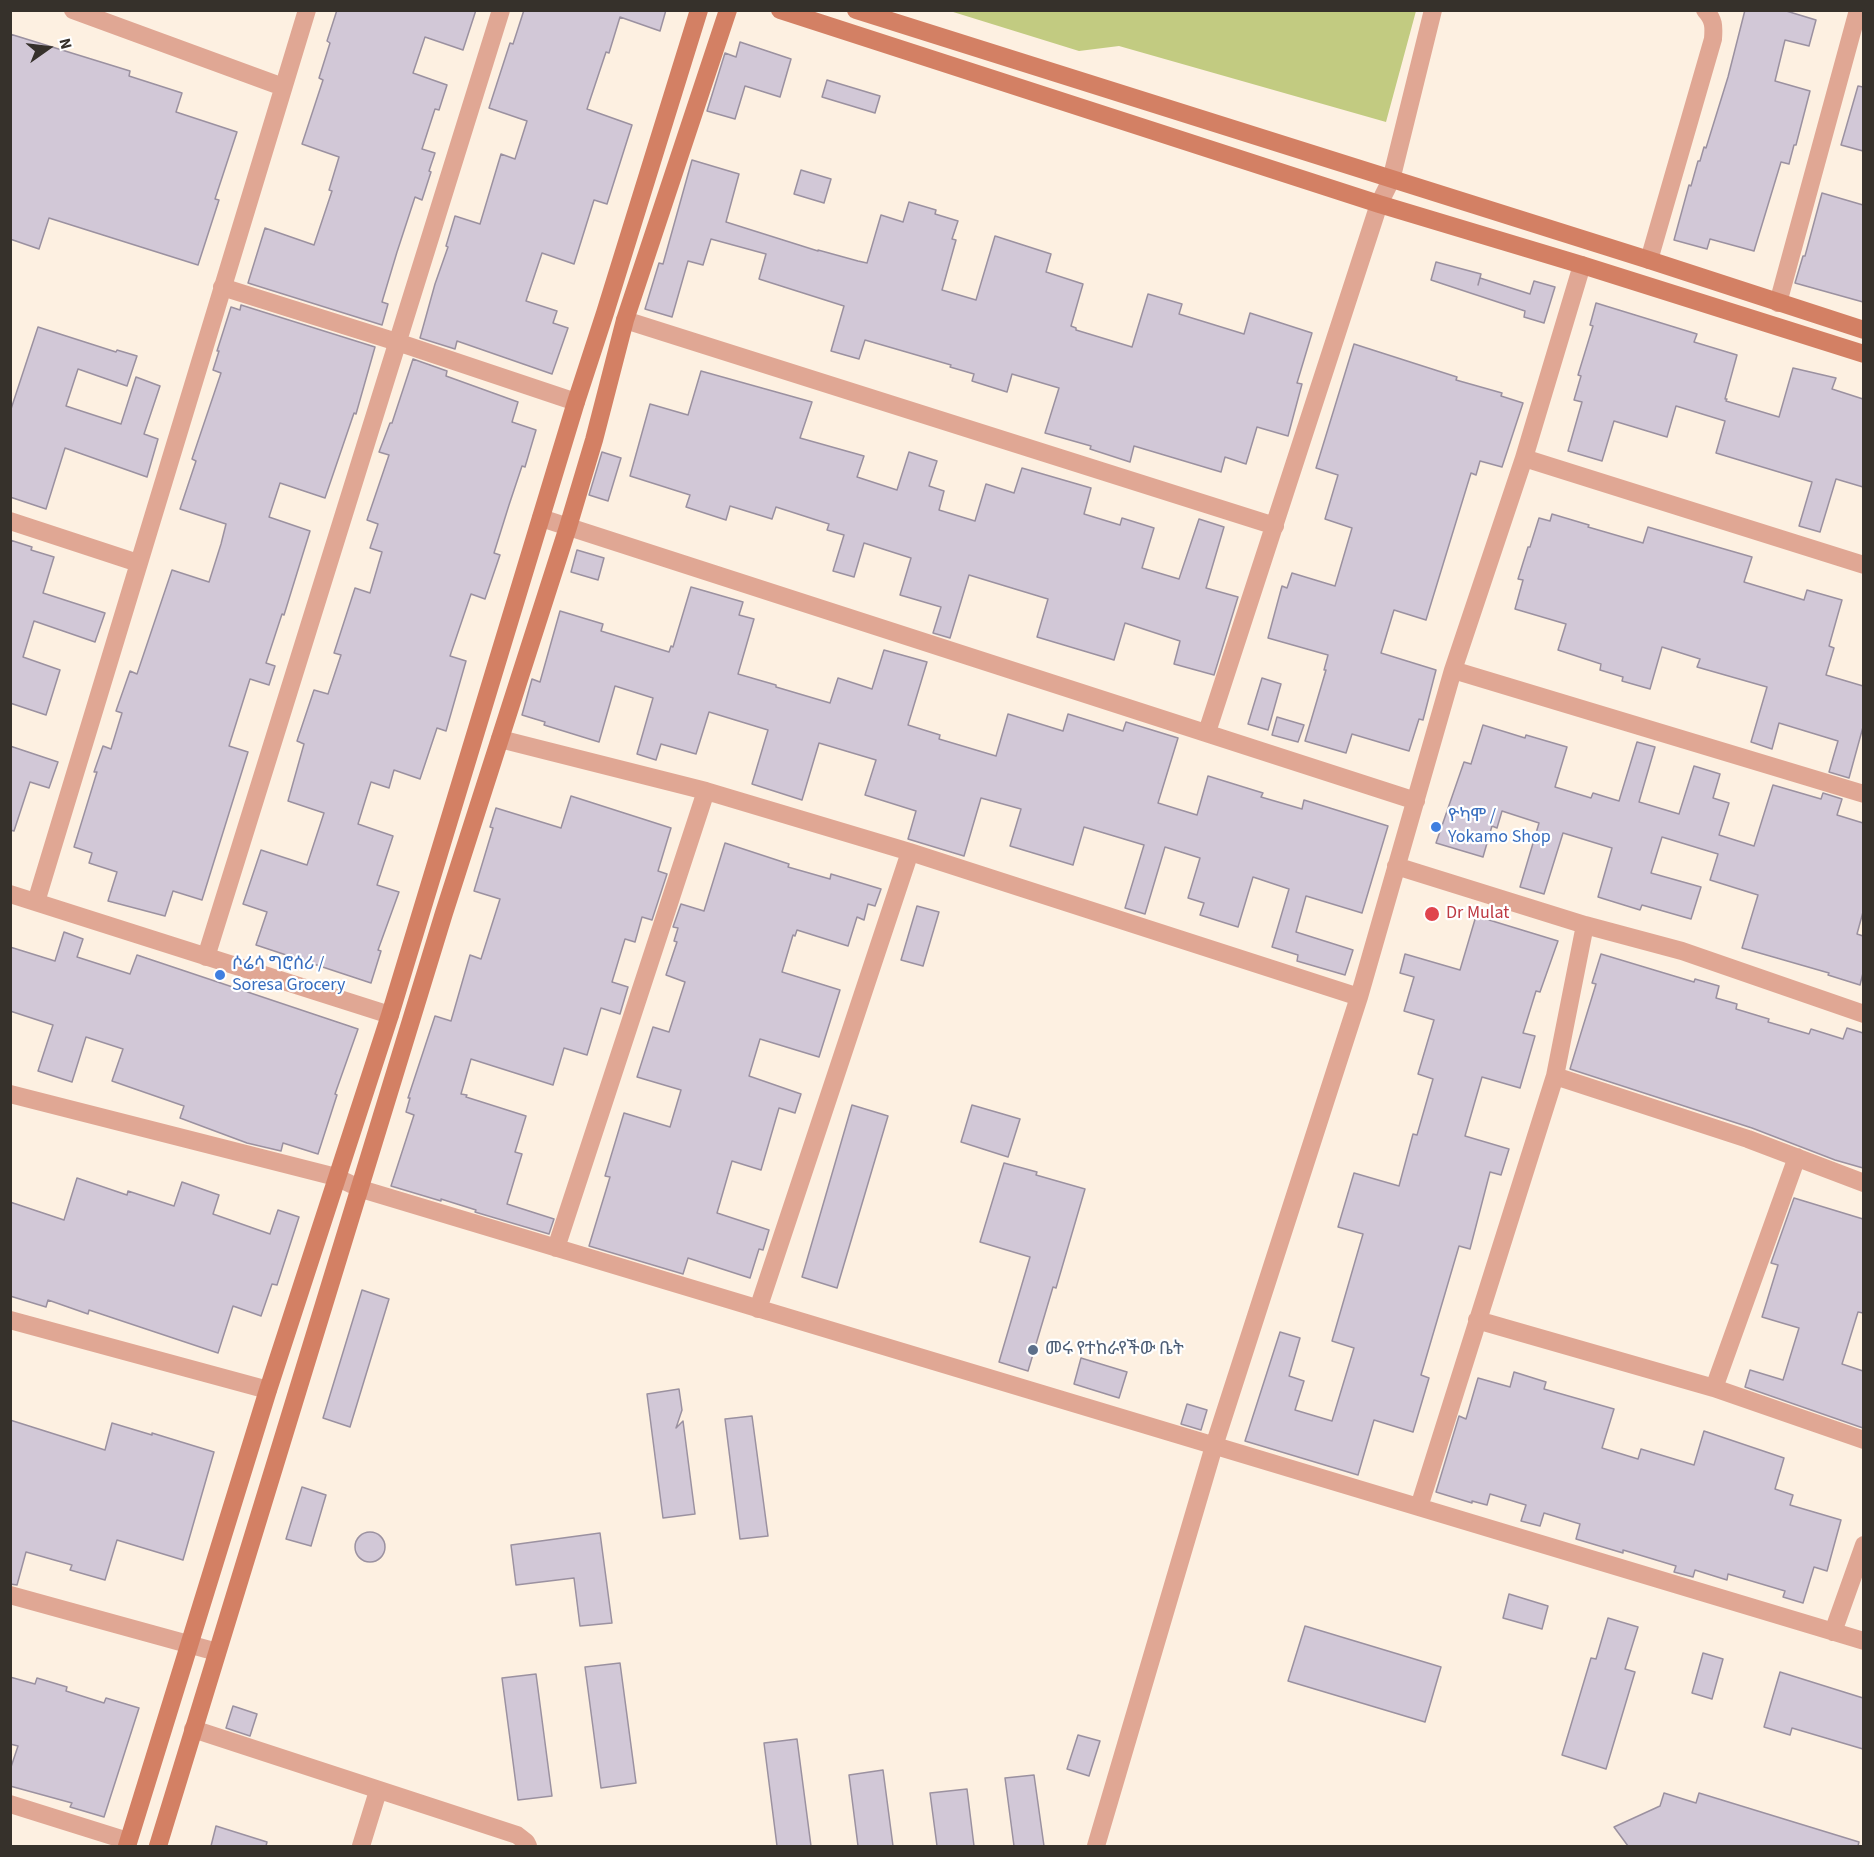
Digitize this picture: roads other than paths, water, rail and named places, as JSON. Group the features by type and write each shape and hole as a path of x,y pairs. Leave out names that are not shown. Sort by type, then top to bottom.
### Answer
{"street":[{"path":"73,10 284,87"},
{"path":"36,902 307,10"},
{"path":"206,957 501,10"},
{"path":"10,1804 127,1844 268,1390 390,1015 540,518 699,10"},
{"path":"158,1846 441,924 568,527 594,440 625,320 728,10"},
{"path":"780,10 1379,204 1582,265 1863,354"},
{"path":"856,10 1649,260 1863,330"},
{"path":"1208,732 1379,204 1391,180 1433,10"},
{"path":"1649,260 1713,39 1714,25 1706,10"},
{"path":"1778,303 1858,10"},
{"path":"1096,1846 1214,1446 1359,997 1453,670 1524,458 1582,265"},
{"path":"222,287 398,342 576,402"},
{"path":"625,320 1275,526"},
{"path":"1524,458 1863,565"},
{"path":"540,518 1416,801"},
{"path":"10,521 138,563"},
{"path":"1453,670 1863,794"},
{"path":"500,739 706,791 910,852 1359,997"},
{"path":"556,1248 706,791"},
{"path":"758,1309 910,852"},
{"path":"1396,866 1585,925 1682,951 1863,1014"},
{"path":"10,894 390,1015"},
{"path":"1419,1508 1555,1076 1585,925"},
{"path":"1555,1076 1748,1139 1863,1183"},
{"path":"10,1094 336,1177 361,1189 1863,1641"},
{"path":"1714,1388 1797,1157"},
{"path":"10,1320 268,1390"},
{"path":"1477,1320 1714,1388 1863,1440"},
{"path":"1833,1632 1863,1545"},
{"path":"10,1595 217,1652"},
{"path":"193,1729 517,1835 528,1846"},
{"path":"361,1846 378,1791"}],"place":[{"name":"ዮካሞ / Yokamo Shop","path":"1436,827"},
{"name":"Dr Mulat","path":"1432,914"},
{"name":"ሶሬሳ ግሮሰሪ / Soresa Grocery","path":"220,975"},
{"name":"መሩ የተከራየችው ቤት","path":"1033,1350"}]}
